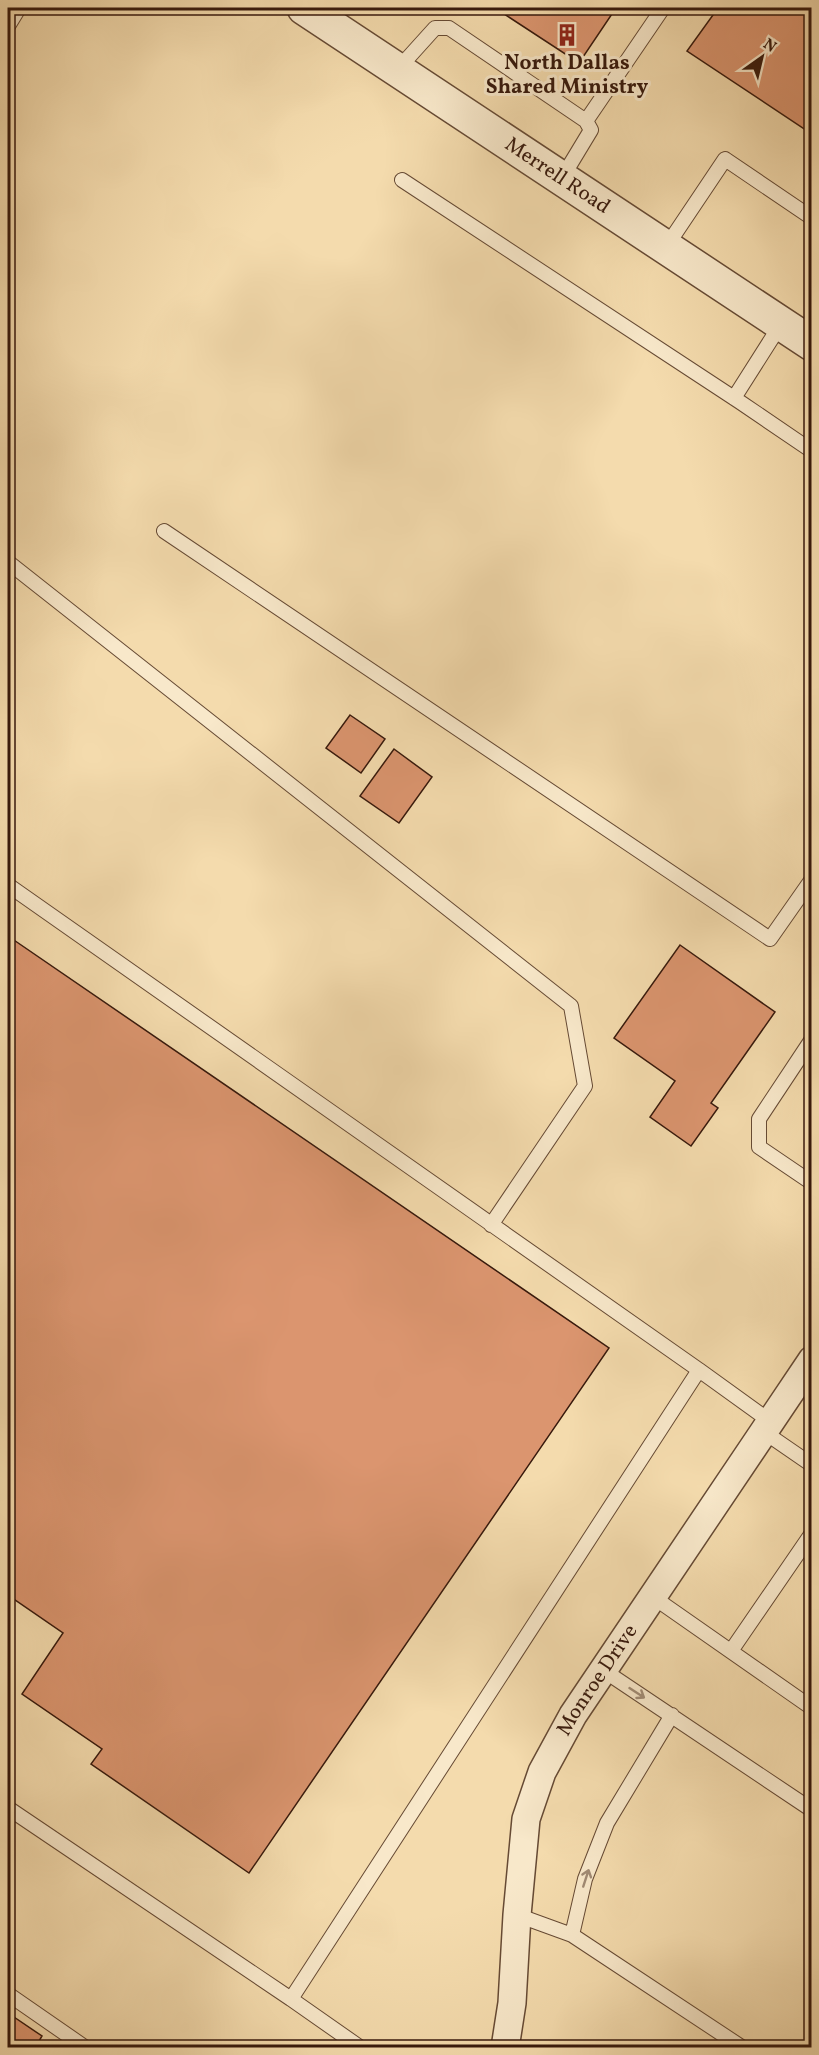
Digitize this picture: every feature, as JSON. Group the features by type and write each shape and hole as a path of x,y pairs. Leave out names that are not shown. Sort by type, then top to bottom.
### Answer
{"street":[{"name":"Merrell Road","path":"304,8 812,344"},
{"name":"Monroe Drive","path":"505,2048 512,2003 526,1819 542,1772 573,1715 812,1360"}],"lane":[{"path":"8,26 19,8"},
{"path":"586,121 663,8"},
{"path":"398,69 435,28 449,28 586,121 591,130 562,178"},
{"path":"666,248 725,159 812,218"},
{"path":"402,180 734,398 812,452"},
{"path":"734,398 781,324"},
{"path":"164,531 770,939 812,879"},
{"path":"8,562 571,1006 585,1086 491,1225"},
{"path":"8,885 699,1370 812,1465"},
{"path":"812,1040 759,1119 759,1147 812,1183"},
{"path":"291,1999 699,1370"},
{"path":"731,1651 812,1533"},
{"path":"652,1597 812,1708"},
{"path":"603,1670 812,1810"},
{"path":"572,1935 585,1879 607,1823 672,1715"},
{"path":"8,1808 361,2048"},
{"path":"517,1915 572,1935 742,2048"},
{"path":"8,1994 86,2048"}],"building":[{"name":"North Dallas Shared Ministry","path":"495,8 616,8 579,63"},
{"path":"718,8 812,8 812,134 687,51"},
{"path":"350,715 385,739 361,773 326,748"},
{"path":"394,749 432,777 399,823 360,796"},
{"path":"8,936 609,1348 249,1873 91,1764 102,1749 22,1694 63,1633 8,1595"},
{"path":"680,945 775,1012 711,1103 718,1108 691,1146 650,1117 675,1081 614,1038"},
{"path":"8,2013 42,2036 35,2048 8,2048"}],"place":[{"name":"North Dallas Shared Ministry","path":"567,35"}]}
